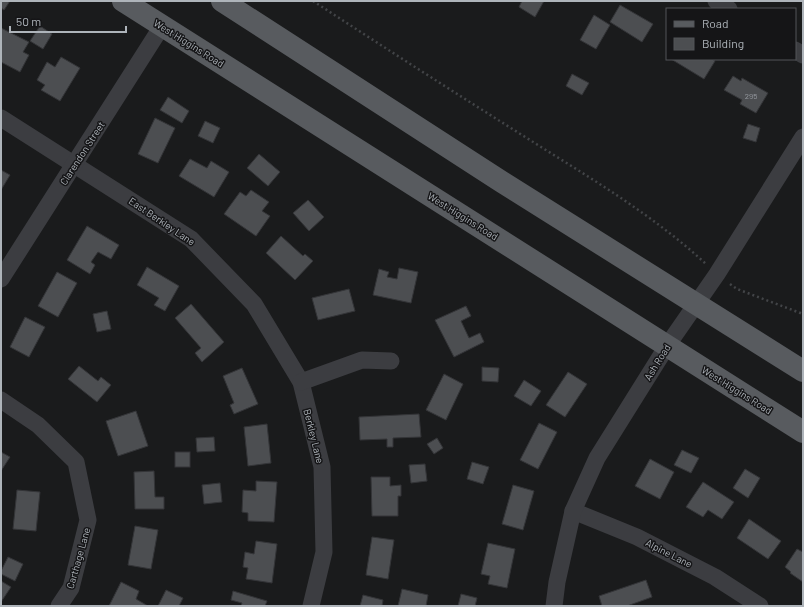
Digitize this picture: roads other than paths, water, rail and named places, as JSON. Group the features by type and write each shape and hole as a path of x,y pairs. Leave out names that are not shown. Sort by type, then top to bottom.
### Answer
{"main road":[{"name":"West Higgins Road","path":"123,1 803,432"},
{"path":"222,1 502,182 803,371"}],"street":[{"path":"716,1 727,8"},
{"name":"Clarendon Street","path":"1,279 162,26"},
{"name":"East Berkley Lane","path":"1,118 191,239 254,304 301,382"},
{"name":"Ash Road","path":"554,606 557,582 573,511 597,458 667,346 717,274 803,137"},
{"path":"301,382 362,360 390,361"},
{"name":"Berkley Lane","path":"301,382 322,467 324,552 311,606"},
{"name":"Carthage Lane","path":"1,400 38,425 76,462 88,520 71,588 59,606"},
{"name":"Alpine Lane","path":"573,511 637,537 673,555 715,577 760,606"}]}
